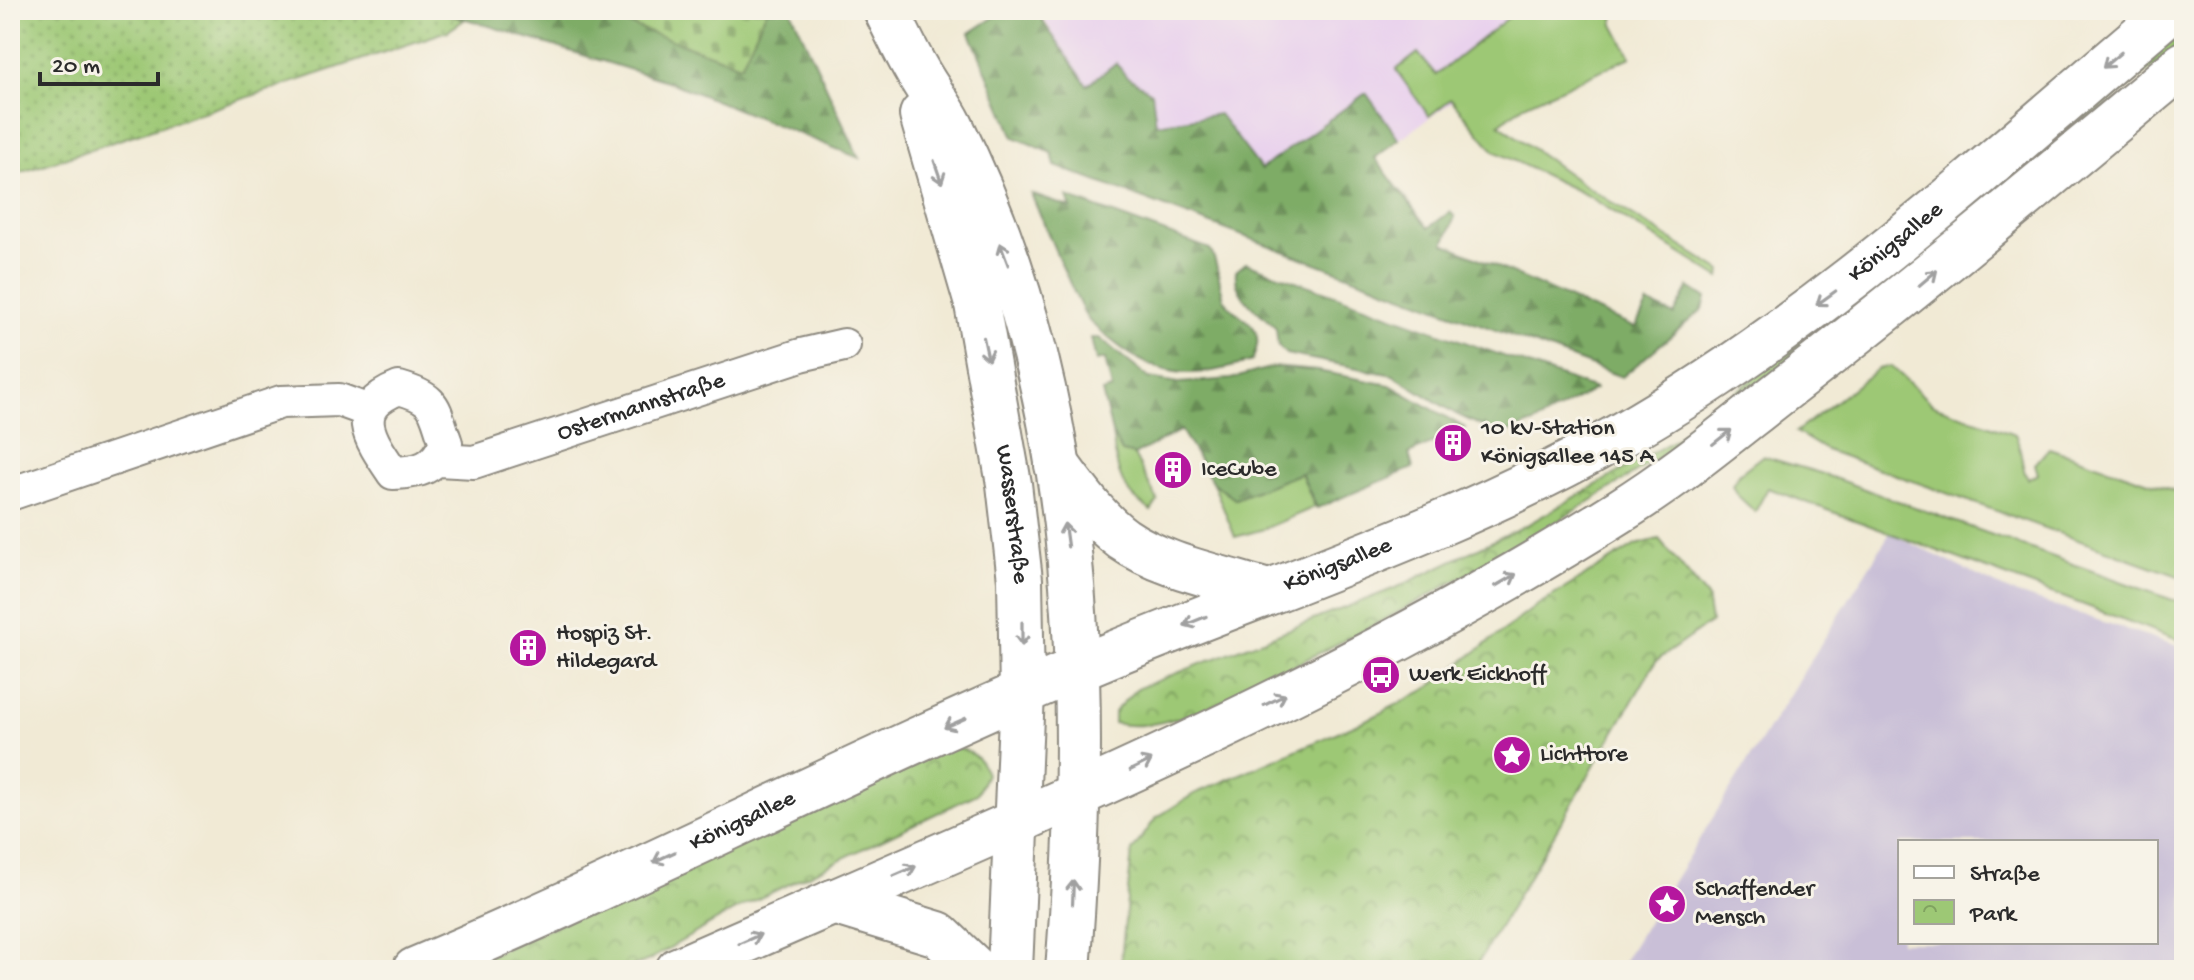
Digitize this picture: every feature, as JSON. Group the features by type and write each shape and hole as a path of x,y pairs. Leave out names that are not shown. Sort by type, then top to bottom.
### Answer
{"main road":[{"name":"Wasserstraße","path":"886,10 916,69 950,124 1009,265 1030,339 1057,465 1076,606 1078,669 1068,970"},
{"name":"Königsallee","path":"415,970 1022,693 1523,486 1618,437 1690,393 1848,282 2171,10"},
{"name":"Königsallee","path":"678,970 1014,826 1371,654 1502,582 1623,510 1906,296 2184,64"},
{"name":"Wasserstraße","path":"916,69 925,133 969,273 991,374 1020,580 1022,693 1010,970"},
{"name":"Wasserstraße","path":"1057,465 1094,512 1124,540 1183,566 1267,592"},
{"path":"833,902 938,934 976,970"}],"street":[{"name":"Ostermannstraße","path":"369,411 368,434 393,473 420,472 438,460 474,462 801,355 844,345"},
{"path":"10,494 281,402 339,400 369,411 376,397 399,388 424,395 434,408 446,443 438,460"}],"shaded area":[{"path":"1039,10 1579,10 1375,157 1286,202 1121,151"},
{"path":"1890,533 2011,592 2184,648 2184,970 1618,970"}],"green space":[{"path":"10,10 437,10 464,20 448,31 10,176"},
{"path":"437,10 603,10 740,65 767,10 791,10 859,158 667,81"},
{"path":"588,10 767,10 741,65"},
{"path":"1005,10 1035,10 1087,85 1116,63 1126,76 1152,92 1156,124 1219,114 1261,169 1366,93 1399,139 1375,158 1428,228 1450,212 1455,217 1444,243 1635,328 1648,303 1674,315 1689,287 1706,298 1703,309 1622,377 1055,166 1052,153 1014,137 970,33"},
{"path":"1518,10 1614,10 1613,23 1631,57 1524,105 1499,124 1581,183 1721,271 1720,278 1588,196 1494,151 1451,99 1429,116 1396,70 1418,53 1436,75"},
{"path":"2184,28 2184,41 1915,261 1735,403 1634,473 1447,586 1235,696 1159,723 1114,723 1114,712 1136,689 1398,587 1530,523 1676,439 1964,212"},
{"path":"1031,194 1071,208 1067,197 1210,249 1224,298 1255,330 1257,342 1252,361 1203,372 1183,373 1147,363 1111,340 1086,316"},
{"path":"1246,263 1595,389 1534,423 1501,435 1456,414 1393,375 1286,354 1278,346 1276,328 1248,303 1239,289 1236,271"},
{"path":"1091,338 1099,338 1149,378 1179,383 1231,379 1273,367 1318,371 1390,385 1465,428 1409,454 1413,468 1317,508 1301,473 1235,499 1213,483 1181,430 1134,455 1122,452 1112,433 1102,392 1112,389 1105,359 1096,361"},
{"path":"1891,366 1933,405 2015,434 2028,479 2038,474 2035,464 2049,448 2184,494 2184,578 1826,450 1796,432 1878,369"},
{"path":"1112,433 1122,452 1134,455 1158,501 1151,511 1131,495 1121,478"},
{"path":"1762,456 1820,473 2184,604 2184,642 1768,488 1755,512 1736,494 1732,485 1739,474"},
{"path":"1301,473 1315,507 1264,529 1235,537 1213,483 1235,499"},
{"path":"1659,539 1707,597 1711,622 1656,661 1474,970 1120,970 1132,851 1156,818 1194,794 1375,716 1427,689 1536,606 1636,545"},
{"path":"960,748 977,758 986,774 977,794 733,911 649,960 624,970 457,970 941,749"}],"place":[{"name":"10 kV-Station Königsallee 145 A","path":"1453,443"},
{"name":"IceCube","path":"1173,470"},
{"name":"Hospiz St. Hildegard","path":"528,648"},
{"name":"Werk Eickhoff","path":"1381,675"},
{"name":"Lichttore","path":"1512,755"},
{"name":"Schaffender Mensch","path":"1667,904"}]}
